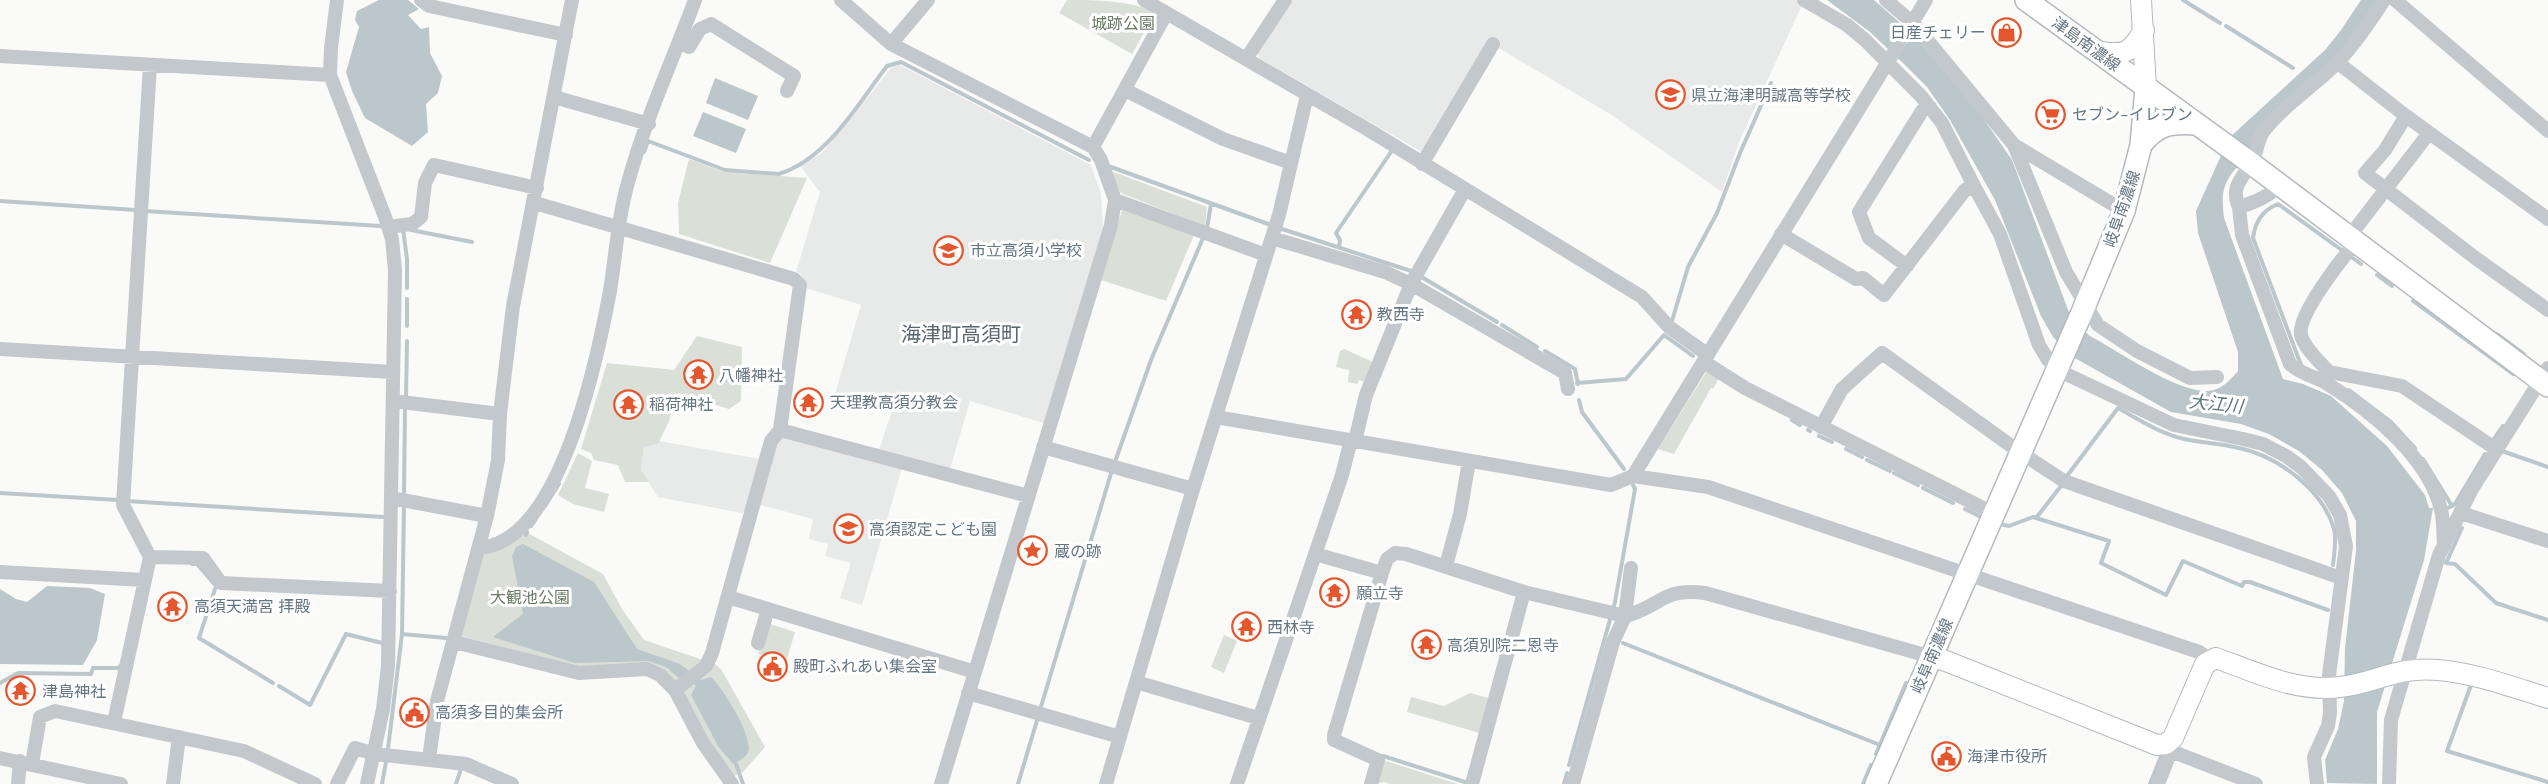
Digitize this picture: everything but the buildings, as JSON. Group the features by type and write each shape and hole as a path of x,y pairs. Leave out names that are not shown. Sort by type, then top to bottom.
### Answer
{"main road":[{"name":"津島南濃線","path":"2026,0 2146,88"},
{"path":"2146,88 2352,240 2546,378"},
{"name":"岐阜南濃線","path":"1876,784 2085,308 2124,211 2141,145 2146,88"},
{"path":"2141,145 2149,135 2167,124 2196,124"}],"street":[{"path":"337,0 330,75 388,227 395,270 388,666 375,754 367,784"},
{"path":"421,0 429,6 566,35"},
{"path":"429,759 438,701 487,516 498,460 500,414 513,306 535,203 572,0"},
{"path":"478,548 488,548 505,539 532,515 551,486 574,433 592,376 610,289 618,226 629,177 695,0"},
{"path":"841,0 891,44 1093,147 1101,160 1115,200 1111,225 941,784"},
{"path":"891,44 928,0"},
{"path":"1144,0 1307,95 1642,297 1669,327 1745,388 1995,514"},
{"path":"1246,59 1285,0"},
{"path":"1804,0 1847,25 1888,60 1942,123 2000,234 2038,345 2048,360 2174,425 2262,444 2301,467 2329,496 2340,515 2346,546 2341,578 2335,688 2328,726 2314,758 2317,784"},
{"path":"1886,0 1911,24 2014,145 2066,272 2085,308 2098,325 2137,351 2190,378 2217,377"},
{"path":"1633,476 1926,0"},
{"path":"2141,0 2146,88"},
{"path":"2384,0 2369,24 2337,62 2261,134 2236,184 2235,198 2239,207 2242,235 2289,364 2296,370 2327,377 2402,386 2496,449"},
{"path":"2395,0 2548,131"},
{"path":"1093,147 1166,14"},
{"path":"679,42 689,47 700,28 711,24 794,76 787,91"},
{"path":"2097,51 2113,54 2125,53 2131,49 2144,30"},
{"path":"1422,164 1492,44"},
{"path":"0,56 330,75"},
{"path":"2337,62 2406,116 2548,219"},
{"path":"114,722 150,557 123,505 150,65"},
{"path":"1125,90 1223,139 1291,163"},
{"path":"1106,784 1193,489 1272,238 1307,95"},
{"path":"554,97 648,124"},
{"path":"1907,266 1869,238 1859,212 1922,111 1930,107"},
{"path":"2406,116 2385,150 2365,173 2474,257 2548,310"},
{"path":"2429,133 2386,188 2328,276 2315,297 2302,327 2301,335 2327,377 2419,463 2433,486 2441,511 2444,546"},
{"path":"2014,145 2124,211"},
{"path":"388,227 412,224 421,217 425,183 434,165 537,188"},
{"path":"2239,207 2253,203 2274,191 2279,185"},
{"path":"1781,234 1856,279 1863,278 1884,295 1965,190 1974,186"},
{"path":"1237,784 1342,475 1366,395 1411,285 1464,191"},
{"path":"1115,200 1266,255"},
{"path":"535,203 794,279 800,285 780,430 771,441 710,660 693,677 675,690"},
{"path":"1272,238 1365,266 1411,285 1565,373 1568,389"},
{"path":"0,349 393,372"},
{"path":"1821,428 1842,389 1882,353 2021,453 2064,481 2341,578"},
{"path":"2388,784 2391,720 2401,670 2439,555 2472,489 2496,449 2546,378"},
{"path":"393,401 500,414"},
{"path":"1216,417 1611,485 1633,476 1708,487 2199,652 2210,659"},
{"path":"780,430 1028,496"},
{"path":"1043,447 1193,489"},
{"path":"1446,566 1460,514 1469,461"},
{"path":"392,498 487,516"},
{"path":"2461,513 2548,541"},
{"path":"1371,784 1378,760 1334,740 1334,735 1382,573 1387,559 1395,553 1446,566 1524,592 1617,615 1639,613 1669,594 1696,592 1946,660 2256,784"},
{"path":"1315,554 1382,573"},
{"path":"150,557 203,558 221,583 390,591"},
{"path":"1573,784 1613,642 1617,615 1631,568"},
{"path":"0,572 144,580"},
{"path":"1472,784 1524,592"},
{"path":"728,597 975,672"},
{"path":"759,643 768,609"},
{"path":"454,642 579,674 647,669 660,675 675,690 706,748 732,784"},
{"path":"2158,784 2168,748 2205,664 2210,659 2216,658 2285,682 2335,688 2401,670 2438,670 2478,677 2548,698"},
{"path":"1136,682 1258,718"},
{"path":"968,693 1120,737"},
{"path":"18,784 40,717 55,711 244,751 315,784"},
{"path":"173,784 179,737"},
{"path":"337,784 355,748 375,754 466,764 512,784"},
{"path":"0,758 121,784"}],"shaded area":[{"name":"県立海津明誠高等学校","path":"1290,0 1796,0 1803,3 1739,142 1722,192 1610,114 1487,41 1422,152 1259,58 1257,52"},
{"name":"市立高須小学校","path":"900,65 1091,165 1101,194 1103,229 1044,423 970,401 950,469 879,450 892,411 835,394 861,305 803,287 804,279 800,273 796,272 820,192 800,166 823,152 892,67"},
{"name":"高須認定こども園","path":"780,437 902,468 862,605 840,598 851,563 825,556 828,544 809,539 813,519 761,505 742,513 658,497 641,470 644,447 654,440 771,461"}],"green space":[{"name":"城跡公園","path":"1067,0 1101,1 1139,6 1154,15 1132,54 1059,13"},
{"path":"689,159 724,172 807,178 770,263 679,234 678,203"},
{"path":"1111,171 1207,207 1205,226 1123,194 1117,189"},
{"path":"1122,210 1194,235 1166,301 1101,280"},
{"path":"697,336 742,347 741,401 729,409 678,393 669,421 658,444 644,447 641,470 649,482 625,482 618,465 594,460 591,453 581,449 607,363 674,370"},
{"path":"1344,349 1371,361 1373,365 1367,383 1359,380 1357,384 1348,382 1349,370 1336,367 1340,351"},
{"path":"1707,371 1719,378 1674,454 1658,449"},
{"path":"578,453 592,461 585,488 609,494 604,512 573,504 558,495"},
{"name":"大観池公園","path":"524,531 603,574 622,609 644,640 715,664 721,669 765,747 743,772 734,776 714,749 673,678 577,667 460,636 481,555"},
{"path":"767,623 795,632 786,662 758,654"},
{"path":"1224,635 1237,641 1224,673 1211,667"},
{"path":"1470,693 1492,699 1483,734 1407,712 1411,697 1444,706"},
{"path":"1383,760 1458,784 1390,784 1384,782 1376,784"}],"water":[{"path":"379,0 408,0 419,9 408,15 421,29 429,27 430,53 442,76 438,93 426,104 428,132 412,146 365,118 346,72 359,27 355,20 357,11"},
{"name":"大江川","path":"1827,0 1874,0 1914,35 1981,115 2012,160 2070,315 2077,325 2090,336 2165,378 2195,390 2208,391 2222,387 2238,371 2238,352 2198,233 2196,211 2229,138 2325,50 2361,0 2380,0 2339,53 2232,173 2224,189 2223,200 2224,218 2283,379 2303,384 2331,396 2387,446 2425,495 2429,508 2433,508 2424,560 2377,712 2377,784 2327,783 2325,760 2338,729 2344,701 2345,648 2356,551 2356,521 2342,493 2322,470 2299,451 2269,434 2241,424 2171,412 2073,357 2053,337 2041,316 1995,200 1950,120 1927,87 1905,65 1870,32"},
{"path":"715,78 758,96 748,120 706,103"},
{"path":"703,112 746,129 736,153 693,136"},
{"path":"523,544 594,582 637,649 680,664 701,680 711,677 729,701 742,724 749,745 746,756 733,764 718,746 691,695 696,686 685,675 679,678 666,667 649,661 575,663 493,637 523,614 512,556 516,547"},
{"path":"47,586 90,588 105,594 97,640 83,665 0,664 0,589 16,599 27,602"}],"waterway":[{"path":"2183,0 2220,23"},
{"path":"2226,26 2293,68"},
{"path":"644,152 648,141 725,170 779,174 812,156 827,143 853,113 887,66 901,62 1089,160"},
{"path":"1672,321 1688,267 1717,213 1771,83"},
{"path":"1339,247 1340,240 1336,233 1391,152"},
{"path":"1111,167 1271,225"},
{"path":"0,201 136,210"},
{"path":"1207,228 1211,204"},
{"path":"2301,365 2253,238 2256,226 2264,213 2278,204 2343,251"},
{"path":"145,211 381,226"},
{"path":"1279,228 1411,271"},
{"path":"403,229 407,259 407,288"},
{"path":"411,230 472,242"},
{"path":"1116,459 1151,360 1203,238"},
{"path":"2350,256 2361,264"},
{"path":"2377,275 2392,286"},
{"path":"1420,276 1497,322"},
{"path":"407,299 407,326"},
{"path":"2413,301 2513,374"},
{"path":"1502,325 1537,347"},
{"path":"2497,334 2524,354"},
{"path":"1577,383 1626,379 1664,335 1693,356"},
{"path":"406,398 407,341"},
{"path":"1545,351 1575,369 1578,384"},
{"path":"2349,390 2391,422 2415,448"},
{"path":"1579,400 1582,412 1624,469"},
{"path":"404,492 405,408"},
{"path":"2067,476 2118,408 2148,425 2187,440 2232,446 2254,452 2297,477 2320,501 2334,529 2333,565"},
{"path":"1792,420 1800,425"},
{"path":"2494,439 2503,426"},
{"path":"1819,436 1832,442"},
{"path":"1846,449 1862,457"},
{"path":"2502,451 2548,467"},
{"path":"2448,508 2455,504 2485,454"},
{"path":"2423,459 2452,506"},
{"path":"1867,460 1890,471"},
{"path":"1040,710 1112,470"},
{"path":"1894,473 1918,485"},
{"path":"545,506 559,484"},
{"path":"1569,765 1615,602 1635,489 1633,485"},
{"path":"2036,518 2061,486"},
{"path":"1923,488 1953,503"},
{"path":"0,493 118,500"},
{"path":"126,501 383,517"},
{"path":"388,749 402,634 404,505"},
{"path":"1965,509 1981,517"},
{"path":"2004,525 2009,526 2033,517 2109,541 2101,563 2166,595 2183,561 2242,586 2244,582 2250,582 2328,610"},
{"path":"531,526 536,519"},
{"path":"2462,528 2446,563 2455,564 2496,603 2548,620"},
{"path":"192,564 197,564 216,586 199,638 273,683"},
{"path":"279,686 310,705 346,634 382,643"},
{"path":"402,634 446,638"},
{"path":"1623,643 1880,745"},
{"path":"0,683 18,673 91,674 93,668 120,668 120,666"},
{"path":"1876,754 1906,683"},
{"path":"2471,685 2447,751 2548,782"},
{"path":"1018,784 1038,717"},
{"path":"2150,784 2162,754"},
{"path":"1383,756 1465,782"},
{"path":"735,761 743,784"},
{"path":"382,784 386,762"},
{"path":"1863,784 1871,765"},
{"path":"456,784 460,772"},
{"path":"1564,784 1567,773"}],"place":[{"name":"日産チェリー","path":"2007,32"},
{"name":"県立海津明誠高等学校","path":"1670,95"},
{"name":"セブン-イレブン","path":"2051,114"},
{"name":"市立高須小学校","path":"949,250"},
{"name":"教西寺","path":"1356,314"},
{"name":"八幡神社","path":"698,375"},
{"name":"天理教高須分教会","path":"809,402"},
{"name":"稲荷神社","path":"628,404"},
{"name":"高須認定こども園","path":"848,529"},
{"name":"蔵の跡","path":"1033,551"},
{"name":"願立寺","path":"1335,593"},
{"name":"高須天満宮 拝殿","path":"173,606"},
{"name":"西林寺","path":"1246,627"},
{"name":"高須別院二恩寺","path":"1426,645"},
{"name":"殿町ふれあい集会室","path":"772,666"},
{"name":"津島神社","path":"21,691"},
{"name":"高須多目的集会所","path":"414,712"},
{"name":"海津市役所","path":"1946,756"}],"district":[{"name":"海津町高須町","path":"961,334"}]}
